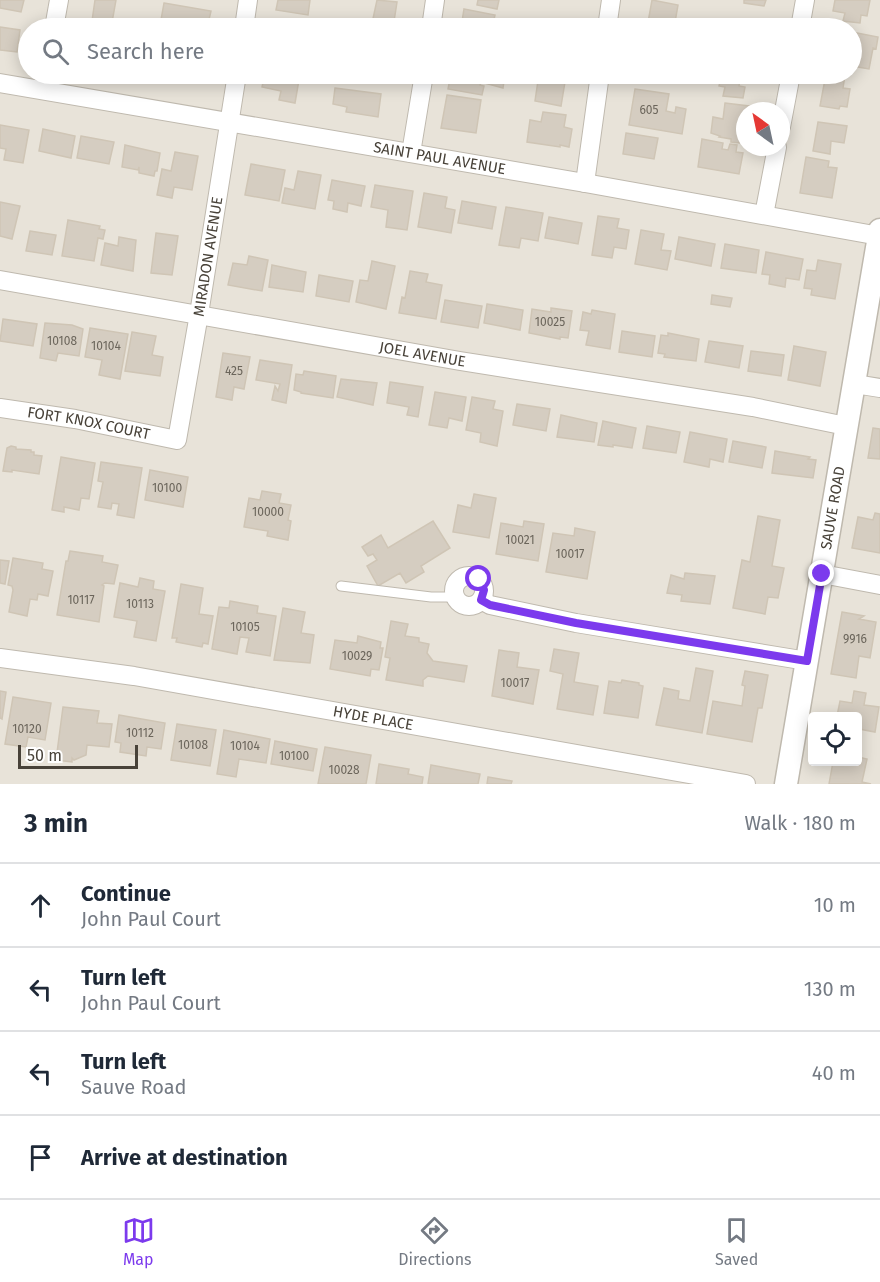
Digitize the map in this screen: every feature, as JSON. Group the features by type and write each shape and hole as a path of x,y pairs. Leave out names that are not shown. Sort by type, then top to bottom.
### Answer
{"street":[{"path":"56,18 59,0"},
{"path":"245,18 248,0"},
{"path":"432,18 435,0"},
{"path":"608,18 611,0"},
{"path":"802,18 805,0"},
{"name":"SAINT PAUL AVENUE","path":"0,83 18,83"},
{"name":"SAINT PAUL AVENUE","path":"54,84 229,123 879,233"},
{"name":"MIRADON AVENUE","path":"177,440 235,84"},
{"path":"411,153 422,84"},
{"path":"585,183 599,84"},
{"path":"786,102 789,84"},
{"path":"764,215 775,156"},
{"name":"SAUVE ROAD","path":"786,784 879,233"},
{"name":"JOEL AVENUE","path":"0,280 460,361 753,407 846,426"},
{"path":"855,384 880,388"},
{"name":"FORT KNOX COURT","path":"0,408 75,419 177,440"},
{"path":"822,574 880,585"},
{"path":"468,576 479,579 483,584 484,595 481,600 471,605 460,602 456,597 455,586 458,581 468,576"},
{"path":"481,600 490,605 576,623 807,661"},
{"name":"HYDE PLACE","path":"0,658 134,676 746,784"}],"lane":[{"path":"341,586 431,597 456,597"}],"shaded area":[{"path":"0,0 880,0 880,784 0,784"}],"building":[{"path":"0,0 24,0 21,12 0,8"},
{"path":"95,0 116,0 113,18 92,18"},
{"path":"278,0 310,0 308,15 276,10"},
{"path":"377,0 397,2 395,18 373,18"},
{"path":"478,0 499,0 497,9 477,5"},
{"path":"652,0 678,5 676,18 649,18"},
{"path":"744,0 766,0 764,6 744,3"},
{"path":"835,0 870,0 867,16 861,15 861,18 844,18 845,13 833,11"},
{"path":"164,3 211,11 209,18 161,18"},
{"path":"464,9 495,15 494,18 463,18"},
{"path":"0,27 18,30 17,52 0,50"},
{"path":"862,34 878,37 876,49 873,48 869,69 862,68"},
{"path":"263,84 298,84 295,103 279,100 281,91 262,87"},
{"path":"449,84 484,86 482,95 448,89"},
{"path":"488,84 504,84 503,88"},
{"path":"538,84 565,84 561,106 535,101"},
{"path":"720,84 739,84 739,86 745,87 743,98 723,96 725,87 719,86"},
{"path":"824,84 844,84 843,88 850,89 847,107 840,106 839,109 820,106"},
{"path":"335,88 381,94 378,117 346,112 347,107 333,104"},
{"path":"635,89 669,94 666,111 675,113 676,107 686,109 682,134 629,125"},
{"path":"447,95 481,100 476,133 441,128"},
{"path":"725,103 736,104 736,143 711,133 713,117 723,119"},
{"path":"543,112 566,115 564,127 572,129 569,147 527,142 530,120 541,122"},
{"path":"818,122 847,126 844,143 831,141 830,154 813,151"},
{"path":"0,125 29,130 23,163 4,160 6,149 0,148"},
{"path":"43,129 75,136 71,158 39,151"},
{"path":"626,133 658,138 654,159 623,154"},
{"path":"81,136 114,142 109,164 77,158"},
{"path":"702,139 723,143 722,149 728,150 730,144 736,145 736,156 742,156 739,174 698,167"},
{"path":"125,145 160,153 154,176 139,173 139,167 138,170 122,167"},
{"path":"175,152 198,156 192,190 174,187 172,198 157,195 162,169 171,171"},
{"path":"806,157 829,161 828,167 837,168 832,198 800,193"},
{"path":"251,164 285,170 279,201 245,195"},
{"path":"298,171 321,175 315,209 282,203 285,188 294,190"},
{"path":"332,180 365,186 361,206 348,203 347,212 333,209 334,201 328,200"},
{"path":"375,185 413,191 407,230 386,227 388,210 371,207"},
{"path":"424,193 447,197 445,208 455,210 451,233 418,227"},
{"path":"462,201 496,207 492,229 458,223"},
{"path":"0,202 20,206 12,239 0,236"},
{"path":"506,207 543,213 538,241 521,238 519,248 499,245"},
{"path":"598,216 619,219 617,228 629,230 626,249 614,247 612,258 592,255"},
{"path":"549,217 582,223 578,244 545,238"},
{"path":"68,220 100,226 99,229 105,230 103,239 98,238 94,261 62,256"},
{"path":"641,230 664,234 661,250 671,251 667,270 635,264"},
{"path":"30,231 56,235 52,255 26,251"},
{"path":"156,233 178,236 172,275 151,273"},
{"path":"119,237 136,240 133,271 101,265 105,243 118,246"},
{"path":"679,237 715,244 711,266 675,259"},
{"path":"725,244 759,250 756,273 721,268"},
{"path":"766,252 803,259 799,280 786,278 785,287 769,284 770,275 762,274"},
{"path":"249,256 268,260 262,291 228,285 233,263 247,265"},
{"path":"818,260 841,264 835,299 811,295 812,289 804,288 807,270 816,271"},
{"path":"372,261 395,266 386,309 356,302 360,280 368,281"},
{"path":"272,265 306,272 303,292 269,287"},
{"path":"410,271 428,274 426,282 442,285 436,319 399,313 402,297 405,298"},
{"path":"319,275 353,281 349,302 316,296"},
{"path":"712,295 732,298 730,307 711,304"},
{"path":"445,300 482,306 478,328 441,322"},
{"path":"487,304 523,310 520,330 484,323"},
{"path":"551,308 572,311 568,338 560,337 560,339 529,333 532,309 551,312"},
{"path":"592,310 615,314 610,349 586,345 589,331 580,330 583,312 591,314"},
{"path":"3,319 37,324 33,346 0,341"},
{"path":"45,323 72,325 83,329 79,356 58,353 56,361 40,358"},
{"path":"90,328 128,334 120,379 99,375 102,360 85,357"},
{"path":"622,331 655,336 652,357 619,352"},
{"path":"132,332 156,336 152,355 163,357 160,376 125,371"},
{"path":"668,333 699,339 696,361 664,357 665,354 658,353 661,335 668,336"},
{"path":"709,341 743,346 739,368 705,362"},
{"path":"794,346 826,352 820,386 788,380"},
{"path":"751,351 784,355 781,376 748,371"},
{"path":"223,353 250,357 244,389 234,387 232,400 216,397"},
{"path":"260,360 292,365 286,403 272,400 275,386 278,391 280,384 256,380"},
{"path":"304,371 336,376 333,398 294,390 296,374 303,375"},
{"path":"341,379 377,383 373,405 337,397"},
{"path":"390,382 423,387 418,417 407,415 409,407 387,403"},
{"path":"435,392 466,397 462,421 449,418 447,428 429,425"},
{"path":"472,397 495,401 493,409 503,411 497,446 480,442 481,433 466,430"},
{"path":"517,404 550,409 546,431 513,425"},
{"path":"561,415 597,423 594,442 557,437"},
{"path":"603,421 636,428 632,448 598,445"},
{"path":"647,426 680,432 676,453 643,448"},
{"path":"873,428 880,429 880,459 868,458"},
{"path":"690,432 727,439 723,462 710,459 709,467 684,462"},
{"path":"733,441 766,447 762,468 729,462"},
{"path":"11,446 16,449 31,450 34,455 42,456 39,474 3,471 7,448"},
{"path":"775,451 816,460 813,478 772,473"},
{"path":"61,457 95,463 89,499 81,498 79,510 64,507 64,512 52,510"},
{"path":"101,462 142,468 134,518 117,515 119,504 112,503 111,509 98,507 103,482 98,481"},
{"path":"150,470 188,477 183,507 145,500"},
{"path":"262,491 281,494 279,503 291,505 288,540 267,536 268,531 244,527 249,498 260,500"},
{"path":"474,494 496,498 489,538 453,532 458,505 471,508"},
{"path":"875,513 880,514 880,553 852,548 858,517 873,520"},
{"path":"758,516 780,520 772,566 784,568 778,598 768,597 765,614 733,608 742,560 750,562"},
{"path":"433,521 450,548 421,566 424,572 406,583 400,573 378,586 367,566 377,560 373,554 368,556 362,547 381,535 388,548"},
{"path":"524,521 544,524 538,561 496,554 501,523 523,527"},
{"path":"575,528 595,532 587,579 546,572 553,533 574,536"},
{"path":"70,551 103,556 102,562 118,565 114,584 102,585 104,586 99,622 57,615 66,561 68,561"},
{"path":"13,558 43,563 42,569 53,571 48,596 38,594 37,600 30,599 27,616 9,612 13,590 12,586 8,585"},
{"path":"0,560 9,561 5,584 0,583"},
{"path":"685,573 715,576 710,604 681,601 682,595 667,593 671,575 684,579"},
{"path":"140,578 154,581 153,589 165,591 156,641 134,637 137,621 114,617 120,583 138,587"},
{"path":"181,584 203,588 199,614 213,616 208,644 203,643 202,647 176,642 177,638 172,638"},
{"path":"230,601 258,606 257,613 276,616 270,656 246,652 249,638 240,637 237,654 212,649 219,607 229,608"},
{"path":"283,608 305,612 301,633 314,635 310,663 274,660"},
{"path":"842,612 864,616 859,619 876,622 870,658 859,656 856,678 831,674"},
{"path":"391,621 408,624 405,636 419,638 419,642 429,644 427,653 433,661 467,666 464,682 428,676 423,680 423,686 386,680 390,658 385,657"},
{"path":"358,636 381,642 380,648 383,648 379,670 371,669 370,676 330,669 335,640 357,643"},
{"path":"554,649 579,653 574,682 598,686 593,715 557,709 563,674 550,671"},
{"path":"499,650 519,653 517,667 539,670 533,704 492,696"},
{"path":"696,668 713,671 702,733 656,725 664,688 679,691 678,699 690,701"},
{"path":"745,671 768,675 762,708 758,708 752,742 707,734 713,701 742,706"},
{"path":"622,680 643,686 638,718 604,713 609,681 621,683"},
{"path":"0,691 6,692 2,719 0,718"},
{"path":"854,691 866,693 864,705 879,707 875,732 862,730 862,712 838,712 840,701 852,703"},
{"path":"13,697 51,703 45,740 28,737 26,747 5,744"},
{"path":"63,707 99,711 97,723 112,724 109,747 87,745 86,755 74,760 72,758 72,762 56,760"},
{"path":"119,715 165,723 161,749 147,747 146,756 120,752 121,743 115,742"},
{"path":"177,724 216,730 210,766 171,760"},
{"path":"224,730 270,739 266,763 239,759 236,777 217,774"},
{"path":"275,741 317,749 313,771 271,764"},
{"path":"325,747 371,755 366,784 318,784"},
{"path":"862,758 867,759 862,782 871,784 829,784 832,766 862,766"},
{"path":"379,764 409,769 408,774 423,777 422,784 376,784"},
{"path":"431,765 480,774 478,784 428,784"},
{"path":"488,777 512,781 511,784 487,784"}],"route":[{"path":"479,579 484,590 481,600 490,605 576,623 807,661 822,574"}]}
